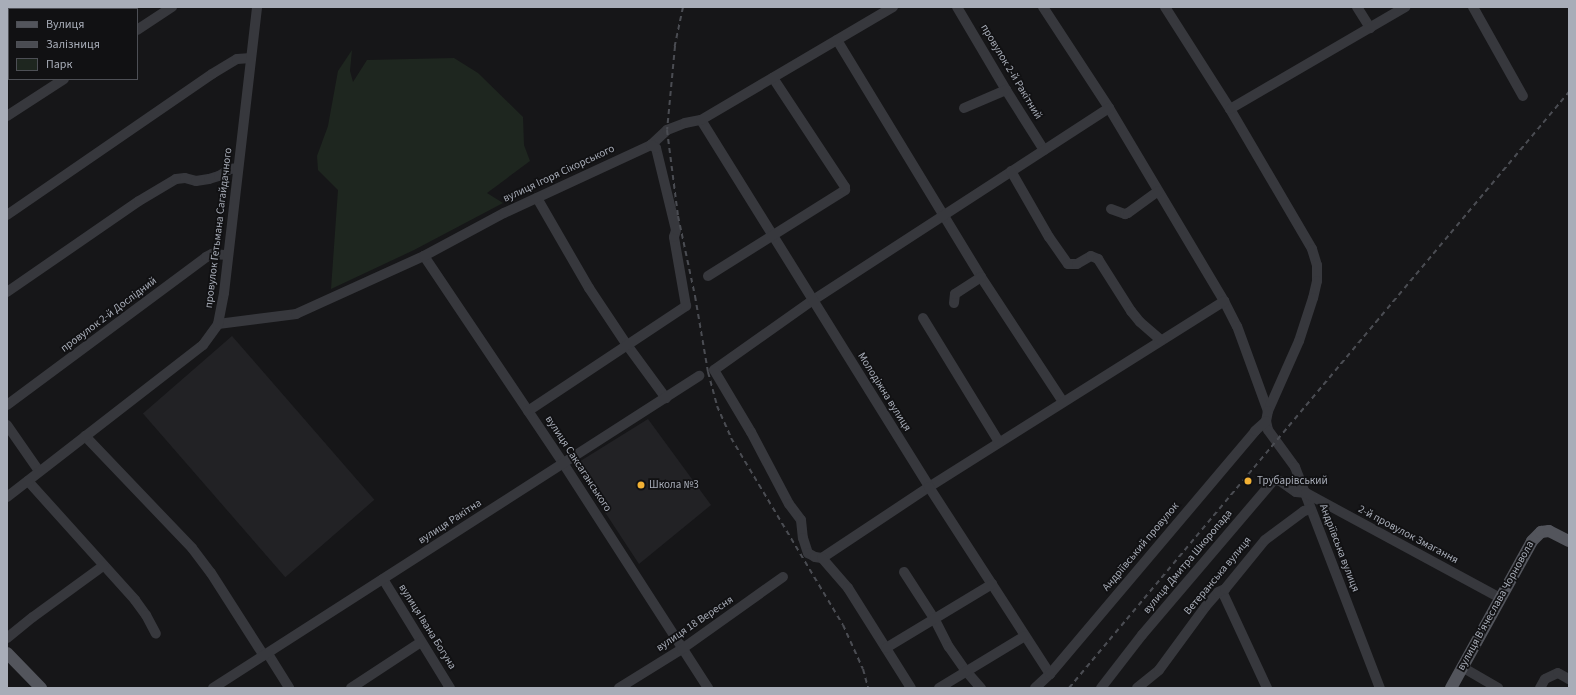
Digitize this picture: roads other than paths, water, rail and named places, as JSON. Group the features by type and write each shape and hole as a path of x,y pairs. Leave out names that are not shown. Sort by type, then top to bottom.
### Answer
{"main road":[{"name":"вулиця В'ячеслава Чорновола","path":"1451,688 1532,541 1541,532 1549,531 1569,540"},
{"path":"7,653 41,688"}],"street":[{"path":"138,29 172,7"},
{"name":"провулок Гетьмана Сагайдачного","path":"7,497 203,345 218,324 228,255 257,7"},
{"name":"вулиця Ігоря Сікорського","path":"218,324 296,314 424,256 504,213 651,145 667,130 685,123 701,120 893,7"},
{"name":"провулок 2-й Ракітний","path":"957,7 1006,90 1044,150"},
{"name":"Андріївська вулиця","path":"1043,7 1109,108 1224,301 1237,326 1267,416 1268,430 1295,467 1380,688"},
{"path":"1165,7 1230,109 1304,233 1312,249 1317,265 1317,281 1299,341 1267,416"},
{"path":"1357,7 1370,28"},
{"path":"1230,109 1406,7"},
{"path":"1473,7 1523,96"},
{"path":"837,40 981,277 1063,402"},
{"path":"7,215 212,74 237,59 251,58"},
{"path":"708,276 845,190 846,187 773,78"},
{"path":"7,116 62,80"},
{"path":"964,108 1006,90"},
{"path":"911,688 848,588 822,558 815,557 808,552 803,538 801,520 789,504 714,370 813,300 1109,108"},
{"name":"Молодіжна вулиця","path":"701,120 929,487 1050,674"},
{"path":"528,411 686,306 674,236 676,230 656,148 651,145"},
{"path":"7,292 139,201 176,179 185,178 196,181 208,179 219,176 230,169 238,168"},
{"path":"1011,171 1049,237 1068,264 1077,264 1091,256 1098,259 1131,311 1140,322 1161,340"},
{"path":"1111,209 1125,214 1128,213 1158,191"},
{"path":"537,198 589,288 626,345 666,398"},
{"name":"провулок 2-й Дослідний","path":"7,405 206,257 212,254 228,255"},
{"name":"вулиця Саксаганського","path":"424,256 563,464 708,688"},
{"path":"953,296 981,277"},
{"path":"822,558 929,487 1224,301"},
{"path":"923,318 1000,442"},
{"name":"вулиця Ракітна","path":"213,688 699,376"},
{"name":"Андріївський провулок","path":"1035,688 1050,674 1267,416"},
{"path":"7,425 39,471"},
{"path":"86,436 192,548 211,573 289,688"},
{"path":"28,481 135,600 146,615 156,634"},
{"name":"вулиця Дмитра Шкоропада","path":"1101,688 1142,635 1273,481 1280,481 1296,492 1306,493"},
{"name":"2-й провулок Змагання","path":"1306,493 1500,598"},
{"name":"Ветеранська вулиця","path":"1137,688 1158,670 1206,606 1222,591 1265,540 1304,511 1311,509"},
{"path":"7,638 32,617 103,566"},
{"path":"904,572 949,647 966,671 981,688"},
{"name":"вулиця 18 Вересня","path":"619,688 682,649 783,577"},
{"name":"вулиця Івана Богуна","path":"382,579 450,688"},
{"path":"886,648 992,584"},
{"path":"1222,591 1266,688"},
{"path":"940,688 1025,636"},
{"path":"351,688 421,642"},
{"path":"1462,667 1498,688"},
{"path":"1540,688 1545,679 1558,673 1569,679"}],"railway":[{"path":"683,7 675,46 667,130 678,216 695,296 708,372 717,406 731,438 843,625 863,669 868,688"},
{"path":"1069,688 1569,92"}],"place":[{"name":"Трубарівський","path":"1248,481"},
{"name":"Школа №3","path":"641,485"}]}
